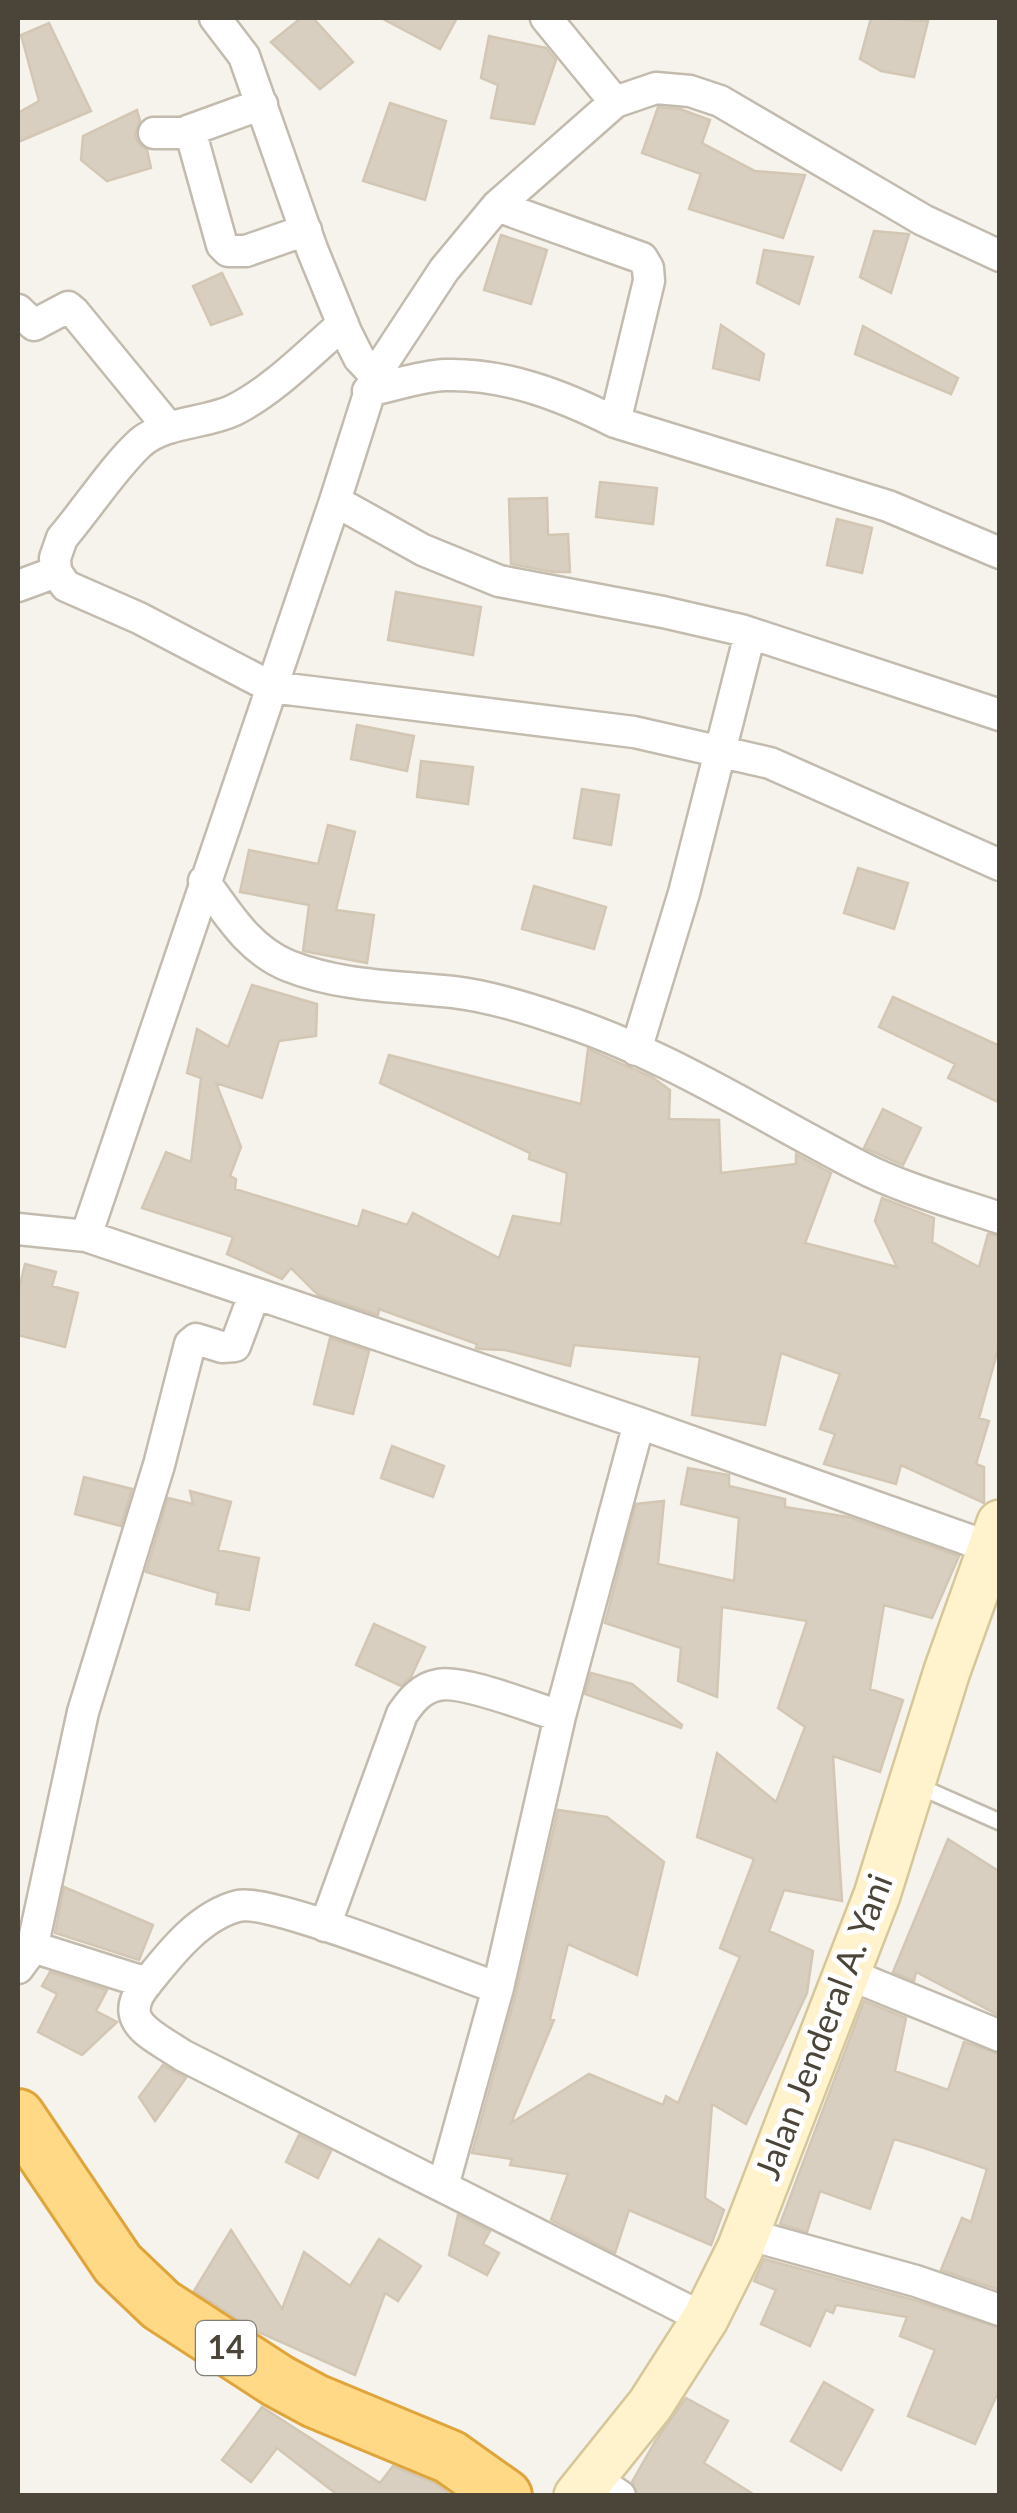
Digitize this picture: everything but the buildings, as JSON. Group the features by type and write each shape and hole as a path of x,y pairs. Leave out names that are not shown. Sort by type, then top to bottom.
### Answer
{"highway":[{"name":"14","path":"18,2116 118,2264 160,2306 278,2381 450,2457 504,2496"}],"main road":[{"name":"Jalan Jenderal A. Yani","path":"596,2489 704,2319 746,2234 876,1895 946,1672 997,1541"}],"street":[{"path":"86,1236 335,501 358,356 306,230 244,56 215,18"},
{"path":"546,18 615,102"},
{"path":"1000,256 923,220 720,102 690,90 656,88 615,102 497,206 444,270 358,356 262,392 236,409 169,428 142,441 62,538 55,558 56,572 66,586 139,618 271,687 634,732 770,763 1000,865"},
{"path":"154,133 190,130 262,104"},
{"path":"190,130 222,245 228,251 246,252 306,230"},
{"path":"497,206 642,258 648,268 650,282 615,422"},
{"path":"18,310 34,326 68,307 169,428"},
{"path":"358,356 443,375 491,379 562,396 615,422 888,506 1000,553"},
{"path":"335,501 423,550 500,581 663,612 750,634 1000,715"},
{"path":"18,586 56,572"},
{"path":"636,1050 684,893 750,634"},
{"path":"204,881 263,953 290,966 353,985 457,992 554,1017 636,1050 782,1122 860,1167 1000,1218"},
{"path":"18,1229 86,1236 997,1541"},
{"path":"147,1982 53,1952 25,1958 83,1712 159,1465 190,1344 196,1339 234,1346 254,1295"},
{"path":"443,2186 498,1988 560,1716 639,1422"},
{"path":"325,1926 402,1714 414,1696 441,1683 560,1716"},
{"path":"498,1988 325,1926 261,1906 242,1905 218,1913 190,1935 137,1995 133,2010 137,2024 182,2055 704,2319"},
{"path":"846,1973 1000,2036"},
{"path":"746,2234 916,2281 1000,2310"}],"lane":[{"path":"912,1783 1000,1822"}]}
